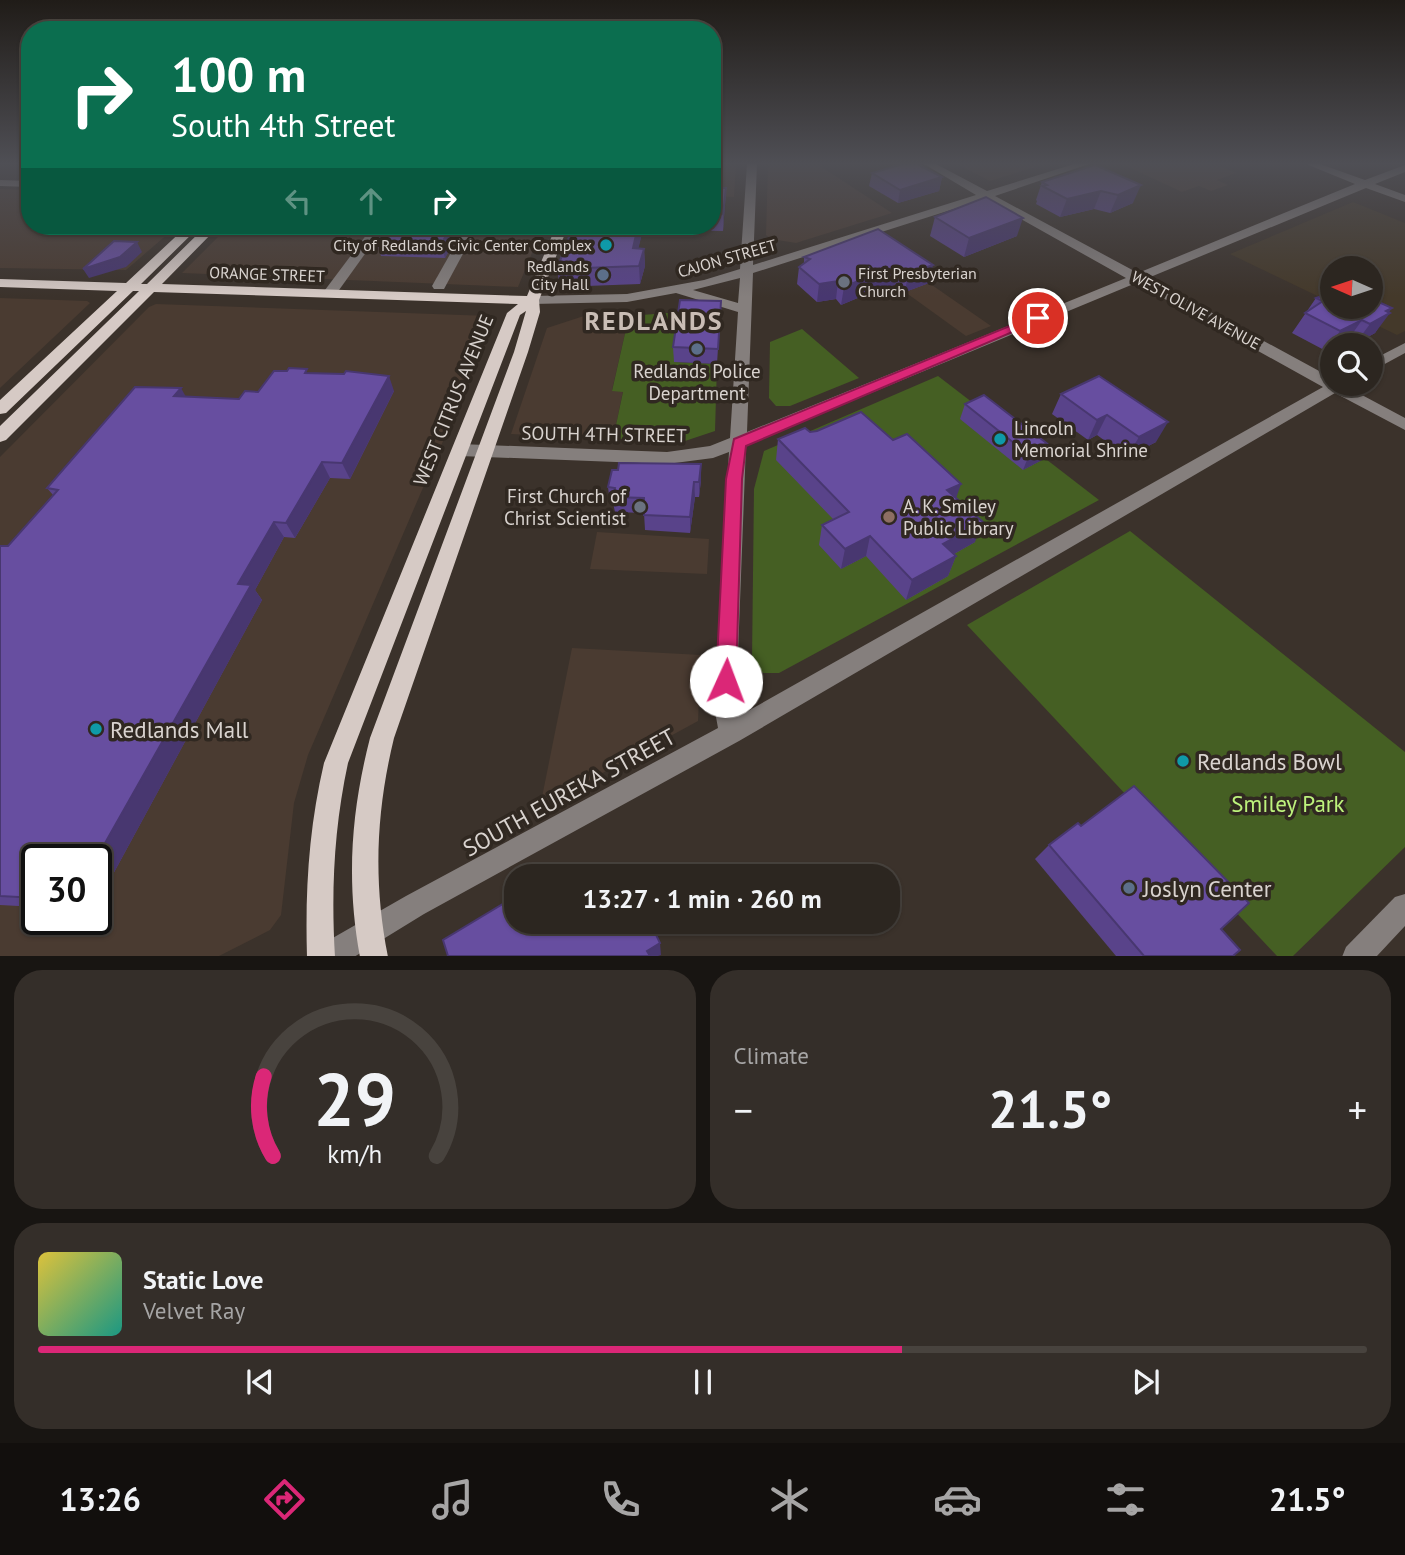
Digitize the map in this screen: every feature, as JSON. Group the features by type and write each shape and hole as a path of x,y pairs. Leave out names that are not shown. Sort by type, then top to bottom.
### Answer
{"main road":[{"path":"0,409 184,235"},
{"path":"0,436 205,235"},
{"path":"371,944 362,865 368,787 382,738 487,451 533,312 533,300 558,235"},
{"name":"ORANGE STREET","path":"0,283 533,300"},
{"name":"WEST CITRUS AVENUE","path":"321,956 318,859 324,811 336,762 514,313 533,300"}],"street":[{"path":"731,733 725,706 749,209"},
{"name":"CAJON STREET","path":"533,300 593,301 678,290 745,272 944,209"},
{"name":"WEST OLIVE AVENUE","path":"1012,209 1320,375"},
{"name":"SOUTH 4TH STREET","path":"460,450 667,458 713,452 1309,209"},
{"path":"329,294 372,235"},
{"path":"439,286 467,235"},
{"path":"678,290 744,309"},
{"path":"1383,360 1405,347"},
{"name":"SOUTH EUREKA STREET","path":"330,956 371,944 731,733 1320,396"},
{"name":"WEST OLIVE AVENUE","path":"1357,396 1405,425"},
{"path":"1357,956 1402,914"}],"shaded area":[{"path":"0,209 21,209 21,235 167,235 126,270 0,268"},
{"path":"767,209 885,209 892,213 796,243 771,239 766,235"},
{"path":"1337,209 1369,209 1405,223 1405,331 1397,335 1364,319 1383,319 1383,256 1320,256 1320,297 1230,254"},
{"path":"220,235 539,235 518,287 182,273"},
{"path":"875,246 991,326 966,336 851,253"},
{"path":"0,298 87,301 90,303 0,388"},
{"name":"Redlands Mall","path":"156,304 489,316 493,325 308,755 294,803 281,915 270,930 219,956 0,956 0,457 149,307"},
{"path":"587,315 629,316 612,390 623,391 613,439 511,434 547,328"},
{"path":"597,532 709,539 707,574 590,569"},
{"path":"572,648 701,655 698,721 540,807"}],"green space":[{"path":"680,312 674,362 717,364 715,431 685,441 613,439 623,392 612,391 629,316"},
{"path":"802,329 859,378 790,406 776,406 769,398 770,342"},
{"path":"938,376 1099,500 779,673 763,673 752,660 754,489 764,451"},
{"name":"Smiley Park","path":"1130,531 1405,752 1405,847 1293,956 1277,956 967,625"}],"building":[{"path":"956,209 1006,209 1023,218 969,238 935,217"},
{"path":"878,229 933,265 908,274 899,268 882,271 844,287 838,281 819,284 799,267 810,259 804,257"},
{"path":"382,235 446,235 441,244 377,242"},
{"path":"570,235 636,235 633,248 644,249 639,266 557,269"},
{"path":"114,241 137,242 120,257 83,269"},
{"name":"Redlands Police Department","path":"680,300 721,301 718,349 673,347"},
{"path":"1320,303 1320,319 1379,319 1370,324 1362,320 1340,331 1305,313"},
{"path":"1383,304 1392,308 1386,311 1390,313 1383,317"},
{"name":"Redlands Mall","path":"289,368 307,369 305,373 344,374 346,371 389,376 342,463 322,462 286,523 274,522 238,584 251,585 104,844 21,844 21,897 0,896 0,546 8,546 58,490 47,488 135,387 181,388 174,396 239,399 245,391 258,392 274,371 287,371"},
{"path":"1099,376 1168,422 1139,437 1107,415 1097,420 1061,394"},
{"path":"984,395 1049,445 1029,455 965,404"},
{"path":"861,412 893,440 907,434 961,484 947,490 983,522 943,544 956,556 912,580 870,536 845,549 822,525 849,512 778,439 805,428 810,432 817,431"},
{"path":"619,463 701,464 699,482 694,482 690,517 644,515 644,498 613,497 615,488 608,487 612,470 618,470"},
{"name":"Joslyn Center","path":"1134,786 1249,903 1221,929 1240,950 1233,956 1144,956 1049,845 1078,823 1081,826"},
{"path":"504,903 504,934 656,934 660,943 647,951 650,956 448,956 443,940"}],"place":[{"name":"City of Redlands Civic Center Complex","path":"606,245"},
{"name":"Redlands City Hall","path":"603,275"},
{"name":"First Presbyterian Church","path":"844,282"},
{"name":"Redlands Police Department","path":"697,349"},
{"name":"Lincoln Memorial Shrine","path":"1000,439"},
{"name":"First Church of Christ Scientist","path":"640,507"},
{"name":"A. K. Smiley Public Library","path":"889,517"},
{"name":"Redlands Mall","path":"96,729"},
{"name":"Redlands Bowl","path":"1183,761"},
{"name":"Joslyn Center","path":"1129,888"}],"district":[{"name":"REDLANDS","path":"654,320"}],"route":[{"path":"726,681 734,479 739,443 1038,318"}]}
